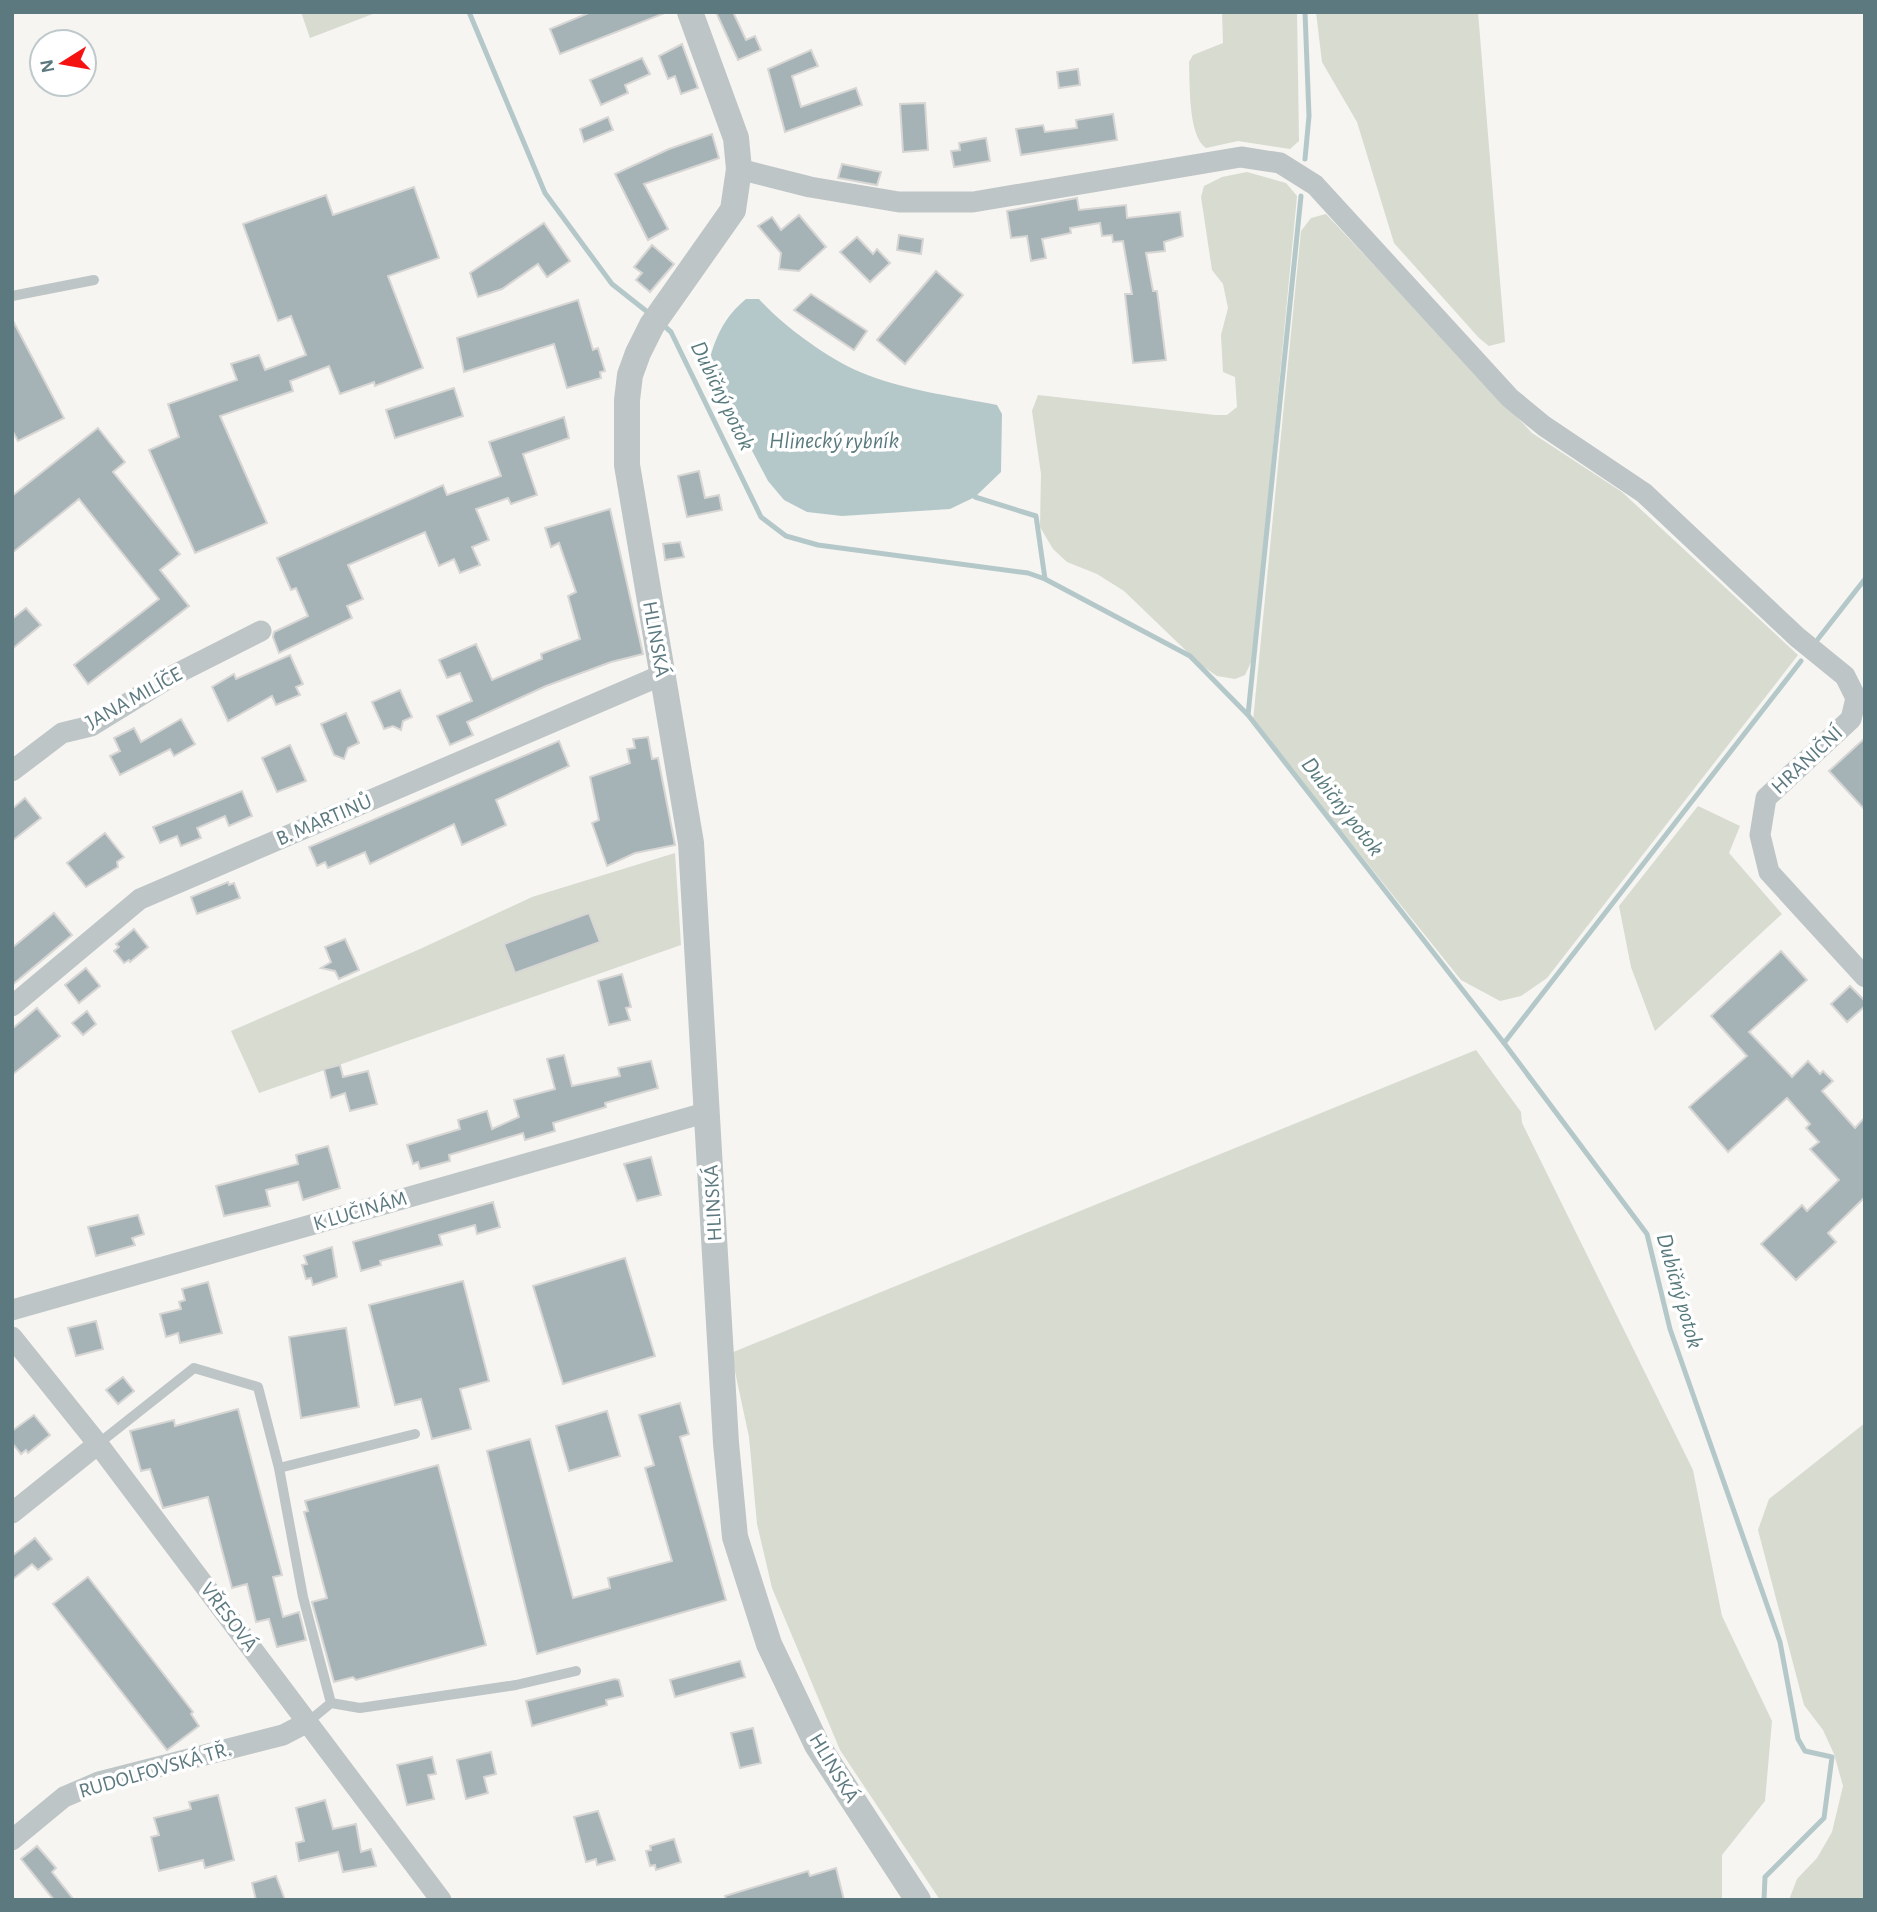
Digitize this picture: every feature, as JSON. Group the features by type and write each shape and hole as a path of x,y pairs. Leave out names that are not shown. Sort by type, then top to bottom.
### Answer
{"street":[{"name":"HLINSKÁ","path":"690,12 736,138 739,170 733,210 656,318 630,375 627,465 691,843 726,1443 735,1537 769,1644 817,1745 918,1900"},
{"name":"HRANIČNÍ","path":"739,170 810,187 899,202 973,202 1202,161 1241,157 1280,163 1315,185 1510,398 1544,426 1644,493 1797,637 1845,676 1856,698 1851,719 1766,798 1760,835 1769,872 1865,977"},
{"name":"JANA MILÍČE","path":"12,771 62,733 91,726 172,676 261,631"},
{"name":"B. MARTINŮ","path":"12,1006 140,899 662,675"},
{"name":"K LUČINÁM","path":"12,1310 708,1112"},
{"name":"VŘESOVÁ","path":"12,1337 98,1444 441,1900"},
{"path":"12,1513 98,1444"},
{"name":"RUDOLFOVSKÁ TŘ.","path":"12,1840 64,1797 99,1782 283,1735 308,1722"}],"lane":[{"path":"12,296 94,280"},
{"path":"98,1444 194,1368 258,1387 279,1468 303,1597 331,1703"},
{"path":"279,1468 415,1434"},
{"path":"308,1722 331,1703 360,1708 516,1685 576,1671"}],"shaded area":[{"path":"301,12 378,12 310,38"},
{"path":"1222,12 1297,12 1299,141 1290,149 1238,141 1206,148 1200,142 1191,109 1189,62 1193,55 1223,43"},
{"path":"1316,12 1478,12 1505,342 1489,346 1479,338 1394,243 1357,122 1322,62"},
{"path":"1247,172 1286,183 1297,196 1253,658 1245,675 1235,679 1217,676 1201,665 1124,591 1097,574 1067,562 1053,549 1040,527 1041,474 1032,411 1038,395 1215,415 1227,415 1237,407 1235,377 1223,372 1221,335 1228,308 1223,284 1212,270 1201,197 1204,186 1222,177"},
{"path":"1326,214 1532,433 1622,492 1798,655 1547,978 1521,996 1500,1001 1461,980 1253,721 1301,231 1311,218"},
{"path":"1698,806 1740,826 1729,853 1782,914 1655,1031 1631,967 1619,906"},
{"path":"675,853 681,945 259,1093 231,1031 532,897"},
{"path":"1476,1050 1521,1112 1522,1123 1693,1470 1722,1616 1772,1721 1765,1801 1722,1855 1722,1900 940,1900 840,1750 772,1588 757,1524 749,1437 731,1353"},
{"path":"1865,1423 1865,1900 1789,1900 1797,1879 1817,1858 1832,1832 1843,1786 1834,1754 1823,1730 1804,1705 1758,1530 1769,1499"}],"water":[{"name":"Hlinecký rybník","path":"746,299 759,299 806,340 860,372 910,388 997,405 1002,414 1001,472 975,497 950,509 842,516 807,512 784,500 768,481 708,367 721,329"}],"building":[{"path":"591,12 665,13 560,54 550,29"},
{"path":"716,12 733,12 746,40 755,36 761,50 738,60"},
{"path":"682,44 698,88 681,94 675,76 668,79 659,56"},
{"path":"811,50 818,66 792,76 801,107 856,88 862,105 785,132 768,69"},
{"path":"642,58 650,74 625,85 628,93 601,105 590,80"},
{"path":"1078,69 1080,85 1059,88 1057,72"},
{"path":"925,103 928,150 903,152 900,104"},
{"path":"1113,114 1117,140 1021,155 1016,129 1043,125 1045,132 1077,128 1076,120"},
{"path":"608,117 613,130 584,142 580,129"},
{"path":"712,134 719,158 644,184 668,229 648,240 615,174 669,149"},
{"path":"986,138 990,161 954,167 951,151 960,150 959,143"},
{"path":"842,164 881,172 877,185 838,178"},
{"path":"414,187 439,258 388,276 423,368 375,386 374,382 340,394 329,366 290,381 293,391 220,416 267,523 195,553 149,450 179,437 168,404 237,380 231,364 259,355 265,370 306,355 291,316 278,321 243,224 326,195 333,215"},
{"path":"1077,198 1079,210 1126,205 1127,218 1180,212 1183,236 1164,242 1165,251 1146,253 1153,291 1157,291 1166,360 1133,363 1125,294 1132,294 1123,241 1113,242 1112,235 1102,236 1100,223 1070,228 1071,233 1042,239 1046,258 1031,261 1027,236 1011,238 1007,211"},
{"path":"799,215 826,247 799,271 779,269 781,253 758,226 772,217 781,230"},
{"path":"544,223 570,261 547,277 538,264 502,289 478,297 470,273"},
{"path":"899,235 923,239 921,254 897,250"},
{"path":"857,237 873,254 877,249 890,263 870,282 840,252"},
{"path":"652,245 674,264 650,292 636,280 642,273 634,267"},
{"path":"936,271 963,295 905,364 877,340"},
{"path":"811,294 867,331 854,350 794,310"},
{"path":"578,300 593,350 598,348 605,371 600,372 601,378 567,388 554,344 464,372 457,338"},
{"path":"12,319 64,418 18,441 12,430"},
{"path":"454,388 463,416 395,438 386,410"},
{"path":"564,417 569,438 523,454 537,495 511,504 508,498 476,509 489,540 472,547 480,565 460,573 454,559 439,566 425,532 348,565 363,599 347,606 352,618 279,653 273,637 274,632 308,616 296,588 291,590 277,558 443,485 447,495 501,476 489,442"},
{"path":"98,428 125,462 113,472 180,554 160,570 189,606 88,684 74,665 159,599 79,499 12,553 12,496"},
{"path":"699,471 705,498 719,495 722,510 687,517 678,476"},
{"path":"610,509 643,654 611,662 546,686 467,722 473,735 450,745 437,716 472,701 460,673 447,678 439,660 476,644 492,680 542,659 541,654 580,639 568,596 576,592 559,543 551,547 545,528"},
{"path":"680,542 684,557 665,560 663,544"},
{"path":"26,608 41,625 12,649 12,619"},
{"path":"290,655 303,684 296,687 300,695 276,705 272,696 228,721 212,687 234,674 236,679"},
{"path":"400,690 412,717 403,721 401,730 393,726 384,729 372,702"},
{"path":"346,713 359,743 348,748 344,759 334,755 321,724"},
{"path":"181,719 195,744 174,756 170,749 120,775 110,756 120,751 114,738 134,728 141,742"},
{"path":"648,737 652,759 658,758 675,845 635,853 607,866 592,823 599,820 590,777 630,763 627,749 635,748 633,739"},
{"path":"1865,738 1865,810 1829,771"},
{"path":"559,741 569,766 496,800 506,825 462,845 454,824 370,864 365,852 328,868 325,862 317,866 309,847"},
{"path":"290,745 306,781 277,792 262,758"},
{"path":"242,791 252,816 229,826 225,816 197,828 201,838 181,846 177,836 160,843 153,827"},
{"path":"25,798 41,818 12,841 12,809"},
{"path":"105,833 124,857 117,862 118,867 86,887 67,863"},
{"path":"228,882 229,885 234,883 240,898 197,914 191,897"},
{"path":"54,913 72,935 12,985 12,948"},
{"path":"589,913 600,942 515,973 504,944"},
{"path":"134,929 148,947 130,962 129,960 124,963 114,951 119,947 116,944"},
{"path":"345,939 359,970 339,979 335,971 321,968 331,962 325,947"},
{"path":"1781,951 1807,980 1749,1032 1792,1077 1808,1061 1820,1074 1823,1071 1833,1081 1822,1091 1855,1128 1865,1117 1865,1197 1828,1233 1836,1242 1796,1280 1761,1244 1802,1205 1807,1211 1839,1180 1810,1149 1819,1142 1806,1128 1810,1124 1787,1098 1728,1152 1689,1107 1747,1056 1711,1016"},
{"path":"86,968 100,986 79,1003 65,985"},
{"path":"622,974 631,1007 626,1008 630,1020 609,1025 598,981"},
{"path":"1850,986 1865,1001 1865,1006 1847,1022 1831,1004"},
{"path":"37,1008 60,1036 12,1075 12,1029"},
{"path":"87,1011 96,1024 83,1035 72,1023"},
{"path":"564,1055 572,1086 620,1076 618,1068 651,1061 658,1088 605,1103 606,1107 553,1123 555,1131 525,1140 523,1133 449,1155 450,1161 420,1169 418,1162 413,1164 407,1145 460,1129 458,1120 487,1111 492,1129 519,1117 514,1100 555,1089 547,1059"},
{"path":"340,1065 343,1077 368,1071 377,1104 350,1111 345,1093 331,1098 324,1069"},
{"path":"328,1146 340,1188 303,1200 298,1182 266,1190 270,1206 224,1216 216,1186 298,1164 296,1155"},
{"path":"651,1157 661,1195 637,1201 624,1164"},
{"path":"493,1202 500,1227 477,1234 475,1225 439,1235 442,1245 380,1261 381,1265 361,1271 353,1242"},
{"path":"138,1215 144,1234 132,1238 135,1245 96,1256 88,1227"},
{"path":"332,1247 337,1277 313,1285 311,1278 306,1279 302,1265 307,1264 304,1256"},
{"path":"625,1258 655,1356 563,1384 533,1286"},
{"path":"463,1281 489,1381 460,1389 471,1429 432,1439 421,1399 395,1405 369,1305"},
{"path":"208,1282 222,1333 180,1343 178,1333 166,1337 160,1314 181,1309 179,1302 185,1300 182,1289"},
{"path":"96,1321 103,1349 76,1356 68,1328"},
{"path":"346,1328 359,1407 301,1418 289,1337"},
{"path":"123,1377 134,1391 118,1404 106,1390"},
{"path":"680,1403 689,1434 680,1437 726,1600 537,1654 487,1451 530,1439 573,1598 610,1588 608,1578 672,1561 645,1468 654,1465 639,1415"},
{"path":"238,1409 282,1575 273,1577 283,1617 299,1612 306,1640 277,1647 269,1619 256,1622 247,1584 232,1588 208,1497 163,1508 150,1469 141,1471 130,1431 174,1420 175,1426"},
{"path":"607,1411 620,1456 569,1471 556,1426"},
{"path":"34,1415 50,1435 28,1453 26,1450 21,1454 12,1443 12,1431"},
{"path":"438,1465 486,1645 356,1680 353,1677 334,1682 312,1602 327,1598 304,1512 308,1511 305,1501"},
{"path":"35,1538 52,1559 38,1570 32,1564 12,1580 12,1556"},
{"path":"88,1577 193,1712 191,1714 199,1726 167,1750 53,1604"},
{"path":"740,1661 745,1677 675,1697 670,1680"},
{"path":"619,1680 623,1696 606,1700 607,1705 532,1726 526,1701"},
{"path":"753,1728 761,1763 740,1768 731,1733"},
{"path":"491,1752 496,1774 484,1777 488,1793 466,1799 457,1760"},
{"path":"432,1757 436,1774 428,1775 434,1799 407,1805 397,1765"},
{"path":"218,1795 234,1860 205,1868 203,1860 159,1871 151,1837 159,1835 154,1818 191,1809 189,1802"},
{"path":"325,1800 333,1829 356,1824 361,1852 371,1849 376,1866 343,1872 338,1852 299,1861 296,1843 304,1841 296,1808"},
{"path":"598,1811 615,1860 597,1865 596,1859 586,1862 574,1817"},
{"path":"674,1839 681,1862 656,1870 655,1865 650,1866 646,1851 651,1850 650,1846"},
{"path":"37,1846 56,1868 52,1872 74,1900 54,1900 21,1859"},
{"path":"836,1868 844,1900 726,1900 725,1896 808,1871 810,1876"},
{"path":"276,1876 285,1900 256,1900 252,1883"}],"waterway":[{"name":"Dubičný potok","path":"469,12 545,193 612,284 650,314"},
{"path":"1305,12 1309,116 1305,159"},
{"path":"1248,715 1301,196"},
{"name":"Dubičný potok","path":"663,325 671,332 761,517 786,536 818,545 1028,573 1045,579 1190,656 1248,715 1504,1043 1647,1234 1670,1329 1780,1642 1798,1739 1805,1751 1832,1757 1824,1818 1765,1877 1764,1900"},
{"path":"975,497 1036,516 1045,579"},
{"path":"1818,639 1865,579"},
{"path":"1504,1043 1801,661"}]}
